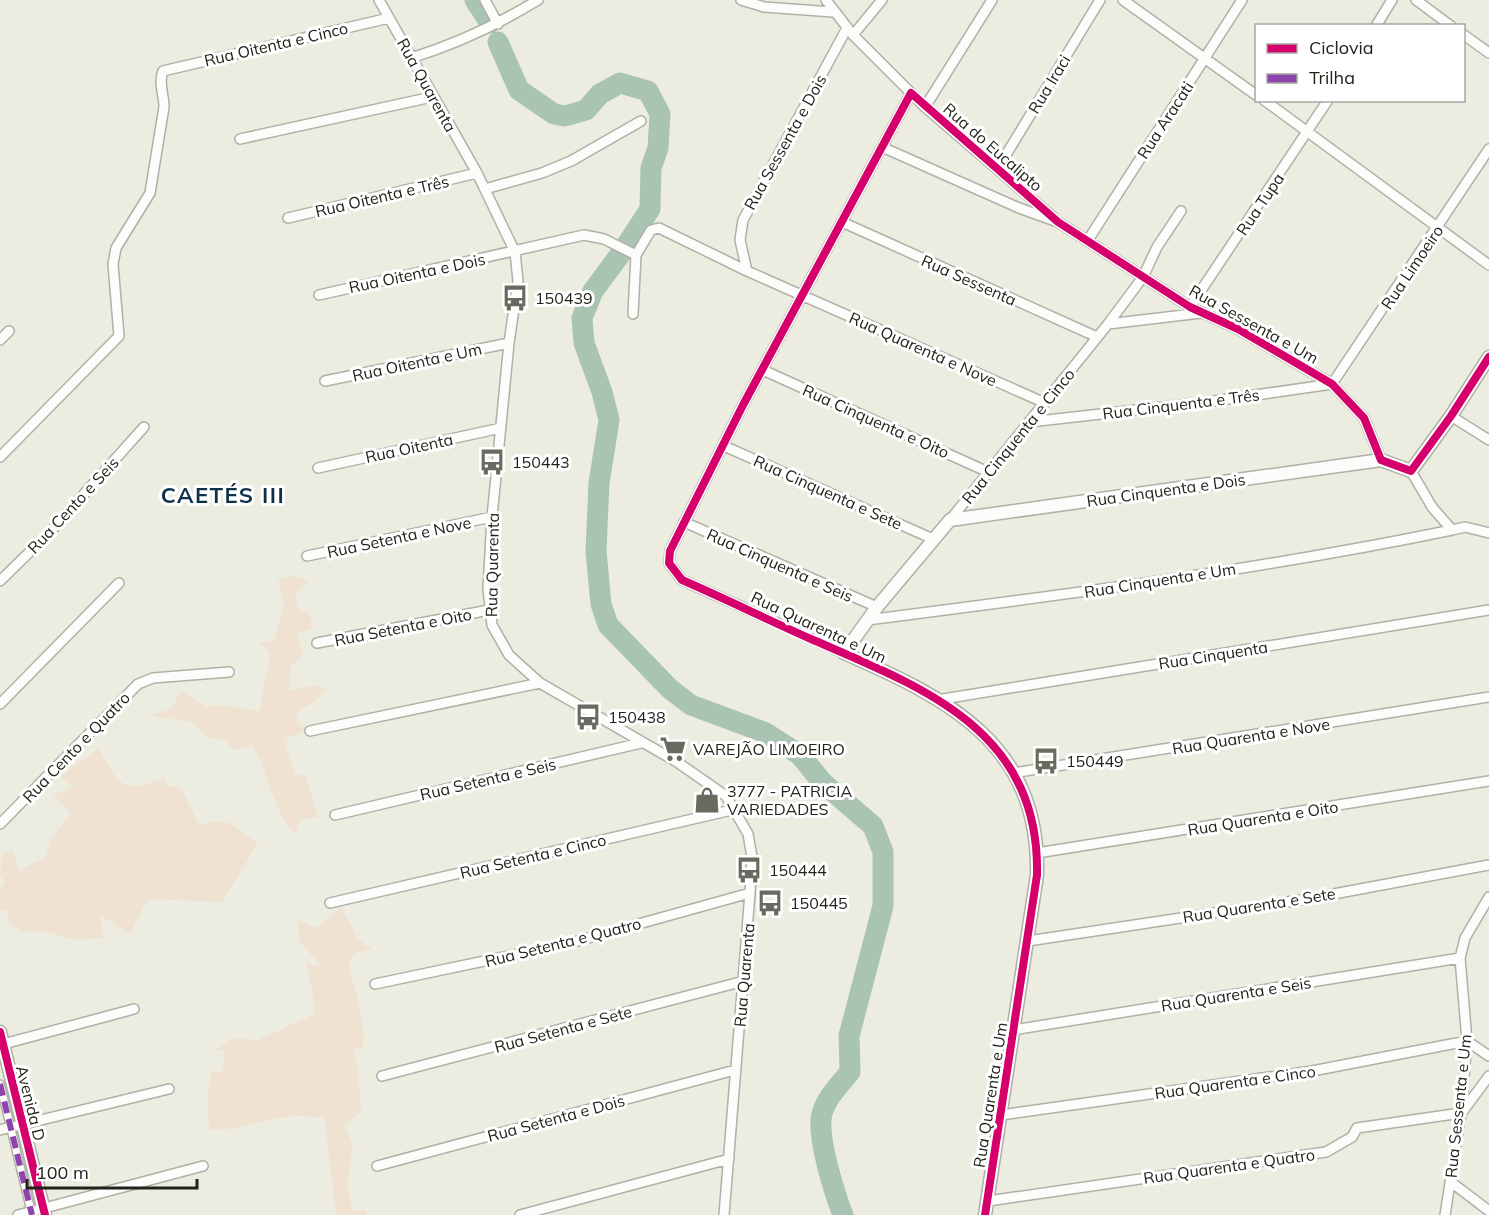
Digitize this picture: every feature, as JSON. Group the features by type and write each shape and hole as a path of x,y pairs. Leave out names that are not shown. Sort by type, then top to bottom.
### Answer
{"street":[{"name":"Rua Quarenta","path":"380,0 432,97 477,173 515,252 518,281 509,343 492,518 489,610 492,625 509,655 540,683 706,780 726,796 736,809 748,834 752,857 750,893 724,1215"},
{"path":"485,0 498,24"},
{"path":"411,58 454,44 498,24 538,0"},
{"path":"741,0 764,7 833,12"},
{"name":"Rua do Eucalipto","path":"826,0 850,32 925,107 1058,222"},
{"name":"Rua Sessenta e Dois","path":"747,272 740,240 743,220 850,32 882,0"},
{"path":"925,107 992,0"},
{"name":"Rua Iraci","path":"998,168 1100,0"},
{"path":"1123,0 1255,94"},
{"name":"Rua Aracati","path":"1088,240 1242,0"},
{"path":"1377,24 1392,0"},
{"path":"1416,0 1448,24"},
{"name":"Rua Oitenta e Cinco","path":"0,458 119,336 113,264 116,248 150,192 164,107 164,92 160,80 163,71 389,18"},
{"path":"1465,36 1489,53"},
{"name":"Rua Quarenta e Um","path":"911,93 684,522 670,551 669,563 682,580 844,653 937,700 972,722 993,744 1013,773 1028,805 1037,853 1028,941 985,1215"},
{"path":"240,139 432,97"},
{"path":"1267,102 1489,265"},
{"name":"Rua Tupa","path":"1190,306 1327,102"},
{"path":"485,189 542,173 571,161 641,122"},
{"name":"Rua Sessenta e Um","path":"882,147 1019,208 1058,222 1201,313 1238,328 1332,384 1364,418 1381,460"},
{"name":"Rua Limoeiro","path":"1332,384 1489,149"},
{"name":"Rua Oitenta e Três","path":"288,218 477,173"},
{"name":"Rua Cinquenta e Cinco","path":"844,653 877,607 1108,324 1143,276 1157,247 1181,211"},
{"name":"Rua Sessenta","path":"842,222 1096,338"},
{"path":"633,314 636,255 651,230 659,228 747,272 802,296"},
{"name":"Rua Oitenta e Dois","path":"319,295 584,235 604,239 636,255"},
{"name":"Rua Quarenta e Nove","path":"802,296 1045,402"},
{"path":"1108,324 1201,313"},
{"path":"0,340 9,331"},
{"name":"Rua Oitenta e Um","path":"325,381 509,343"},
{"path":"1411,471 1451,416 1489,357"},
{"name":"Rua Cinquenta e Oito","path":"763,370 988,472"},
{"name":"Rua Cinquenta e Três","path":"1030,422 1207,402 1332,384"},
{"path":"1451,416 1489,440"},
{"name":"Rua Cento e Seis","path":"0,581 50,532 144,427"},
{"name":"Rua Oitenta","path":"318,468 501,428"},
{"name":"Rua Cinquenta e Sete","path":"724,446 933,539"},
{"path":"1381,460 1411,471 1432,507 1452,530 1465,527 1488,533"},
{"name":"Rua Cinquenta e Dois","path":"950,520 1381,460"},
{"name":"Rua Setenta e Nove","path":"307,556 492,518"},
{"name":"Rua Cinquenta e Seis","path":"684,522 877,607"},
{"name":"Rua Cinquenta e Um","path":"867,620 1119,588 1376,546 1452,530"},
{"path":"0,704 119,583"},
{"name":"Rua Setenta e Oito","path":"317,643 489,610"},
{"name":"Rua Cinquenta","path":"937,700 1489,610"},
{"name":"Rua Cento e Quatro","path":"0,824 138,684 153,678 229,672"},
{"path":"310,731 540,683"},
{"name":"Rua Quarenta e Nove","path":"1013,773 1489,697"},
{"name":"Rua Setenta e Seis","path":"335,815 641,743"},
{"name":"Rua Quarenta e Oito","path":"1037,853 1489,781"},
{"name":"Rua Setenta e Cinco","path":"330,903 736,809"},
{"name":"Rua Quarenta e Sete","path":"1028,941 1307,899 1489,865"},
{"name":"Rua Setenta e Quatro","path":"375,984 570,943 750,893"},
{"name":"Rua Sessenta e Um","path":"1446,1215 1461,1113 1467,1041 1460,958 1465,938 1489,897"},
{"name":"Rua Quarenta e Seis","path":"1013,1030 1460,958"},
{"name":"Rua Setenta e Sete","path":"382,1076 744,981"},
{"path":"2,1045 134,1009"},
{"name":"Avenida D","path":"0,1032 17,1126 38,1213"},
{"path":"1467,1041 1489,1056"},
{"name":"Rua Quarenta e Cinco","path":"1001,1115 1312,1071 1467,1041"},
{"name":"Rua Setenta e Dois","path":"377,1166 735,1070"},
{"path":"1461,1113 1489,1076"},
{"name":"Avenida D","path":"0,1084 17,1126"},
{"path":"0,1130 169,1089"},
{"name":"Rua Quarenta e Quatro","path":"988,1201 1326,1152 1352,1137 1358,1128 1461,1113"},
{"path":"520,1215 729,1159"},
{"path":"18,1215 38,1213 203,1166"},
{"path":"1451,1182 1489,1211"}],"shaded area":[{"path":"292,576 308,581 296,593 299,612 308,611 314,627 297,634 304,655 290,667 290,691 313,685 328,689 310,705 298,710 297,723 311,728 284,739 295,775 305,774 318,817 298,821 296,835 281,814 253,746 234,750 224,740 207,737 192,722 150,716 172,708 181,691 206,707 222,705 260,711 270,652 259,643 274,641 284,604 278,580"},
{"path":"99,748 111,770 122,783 138,786 164,778 168,786 182,789 199,825 217,821 224,822 258,843 222,902 148,899 130,934 100,915 104,938 73,940 46,931 23,932 10,924 7,911 0,910 0,889 5,882 0,876 2,854 13,850 19,870 46,857 50,840 71,813 53,796 73,786 59,777"},
{"path":"341,907 359,940 372,949 355,953 348,966 360,1007 364,1039 363,1048 353,1048 358,1067 361,1111 344,1126 353,1144 347,1184 353,1212 366,1210 366,1215 336,1215 324,1117 292,1116 240,1127 209,1130 208,1096 211,1071 222,1073 225,1051 215,1050 233,1038 257,1040 313,1015 313,996 306,963 321,966 299,941 298,920 317,928"}],"waterway":[{"path":"475,0 490,23"},
{"path":"498,42 519,90 554,114 565,116 586,110 600,94 620,83 648,91 660,114 658,148 651,168 650,209 626,246"},
{"path":"622,252 593,291 582,318 584,343 602,392 609,420 599,483 596,551 601,604 608,625 670,689 691,705 766,733 800,755 822,782 873,826 883,852 883,906 849,1036 850,1072 828,1100 821,1119 825,1154 843,1215"}],"marked path":[{"path":"0,1084 32,1215"}],"cycle path":[{"path":"985,1215 1037,875 1033,825 1019,784 997,750 968,721 933,697 894,676 682,580 669,563 670,551 743,405 911,93 1058,222 1190,307 1238,329 1332,384 1364,418 1381,460 1411,471 1451,416 1489,357"},
{"path":"0,1032 45,1215"}],"place":[{"name":"150439","path":"515,298"},
{"name":"150443","path":"492,462"},
{"name":"150438","path":"588,717"},
{"name":"VAREJÃO LIMOEIRO","path":"673,749"},
{"name":"150449","path":"1046,761"},
{"name":"3777 - PATRICIA VARIEDADES","path":"707,800"},
{"name":"150444","path":"749,870"},
{"name":"150445","path":"770,903"}],"district":[{"name":"CAETÉS III","path":"223,495"}]}
